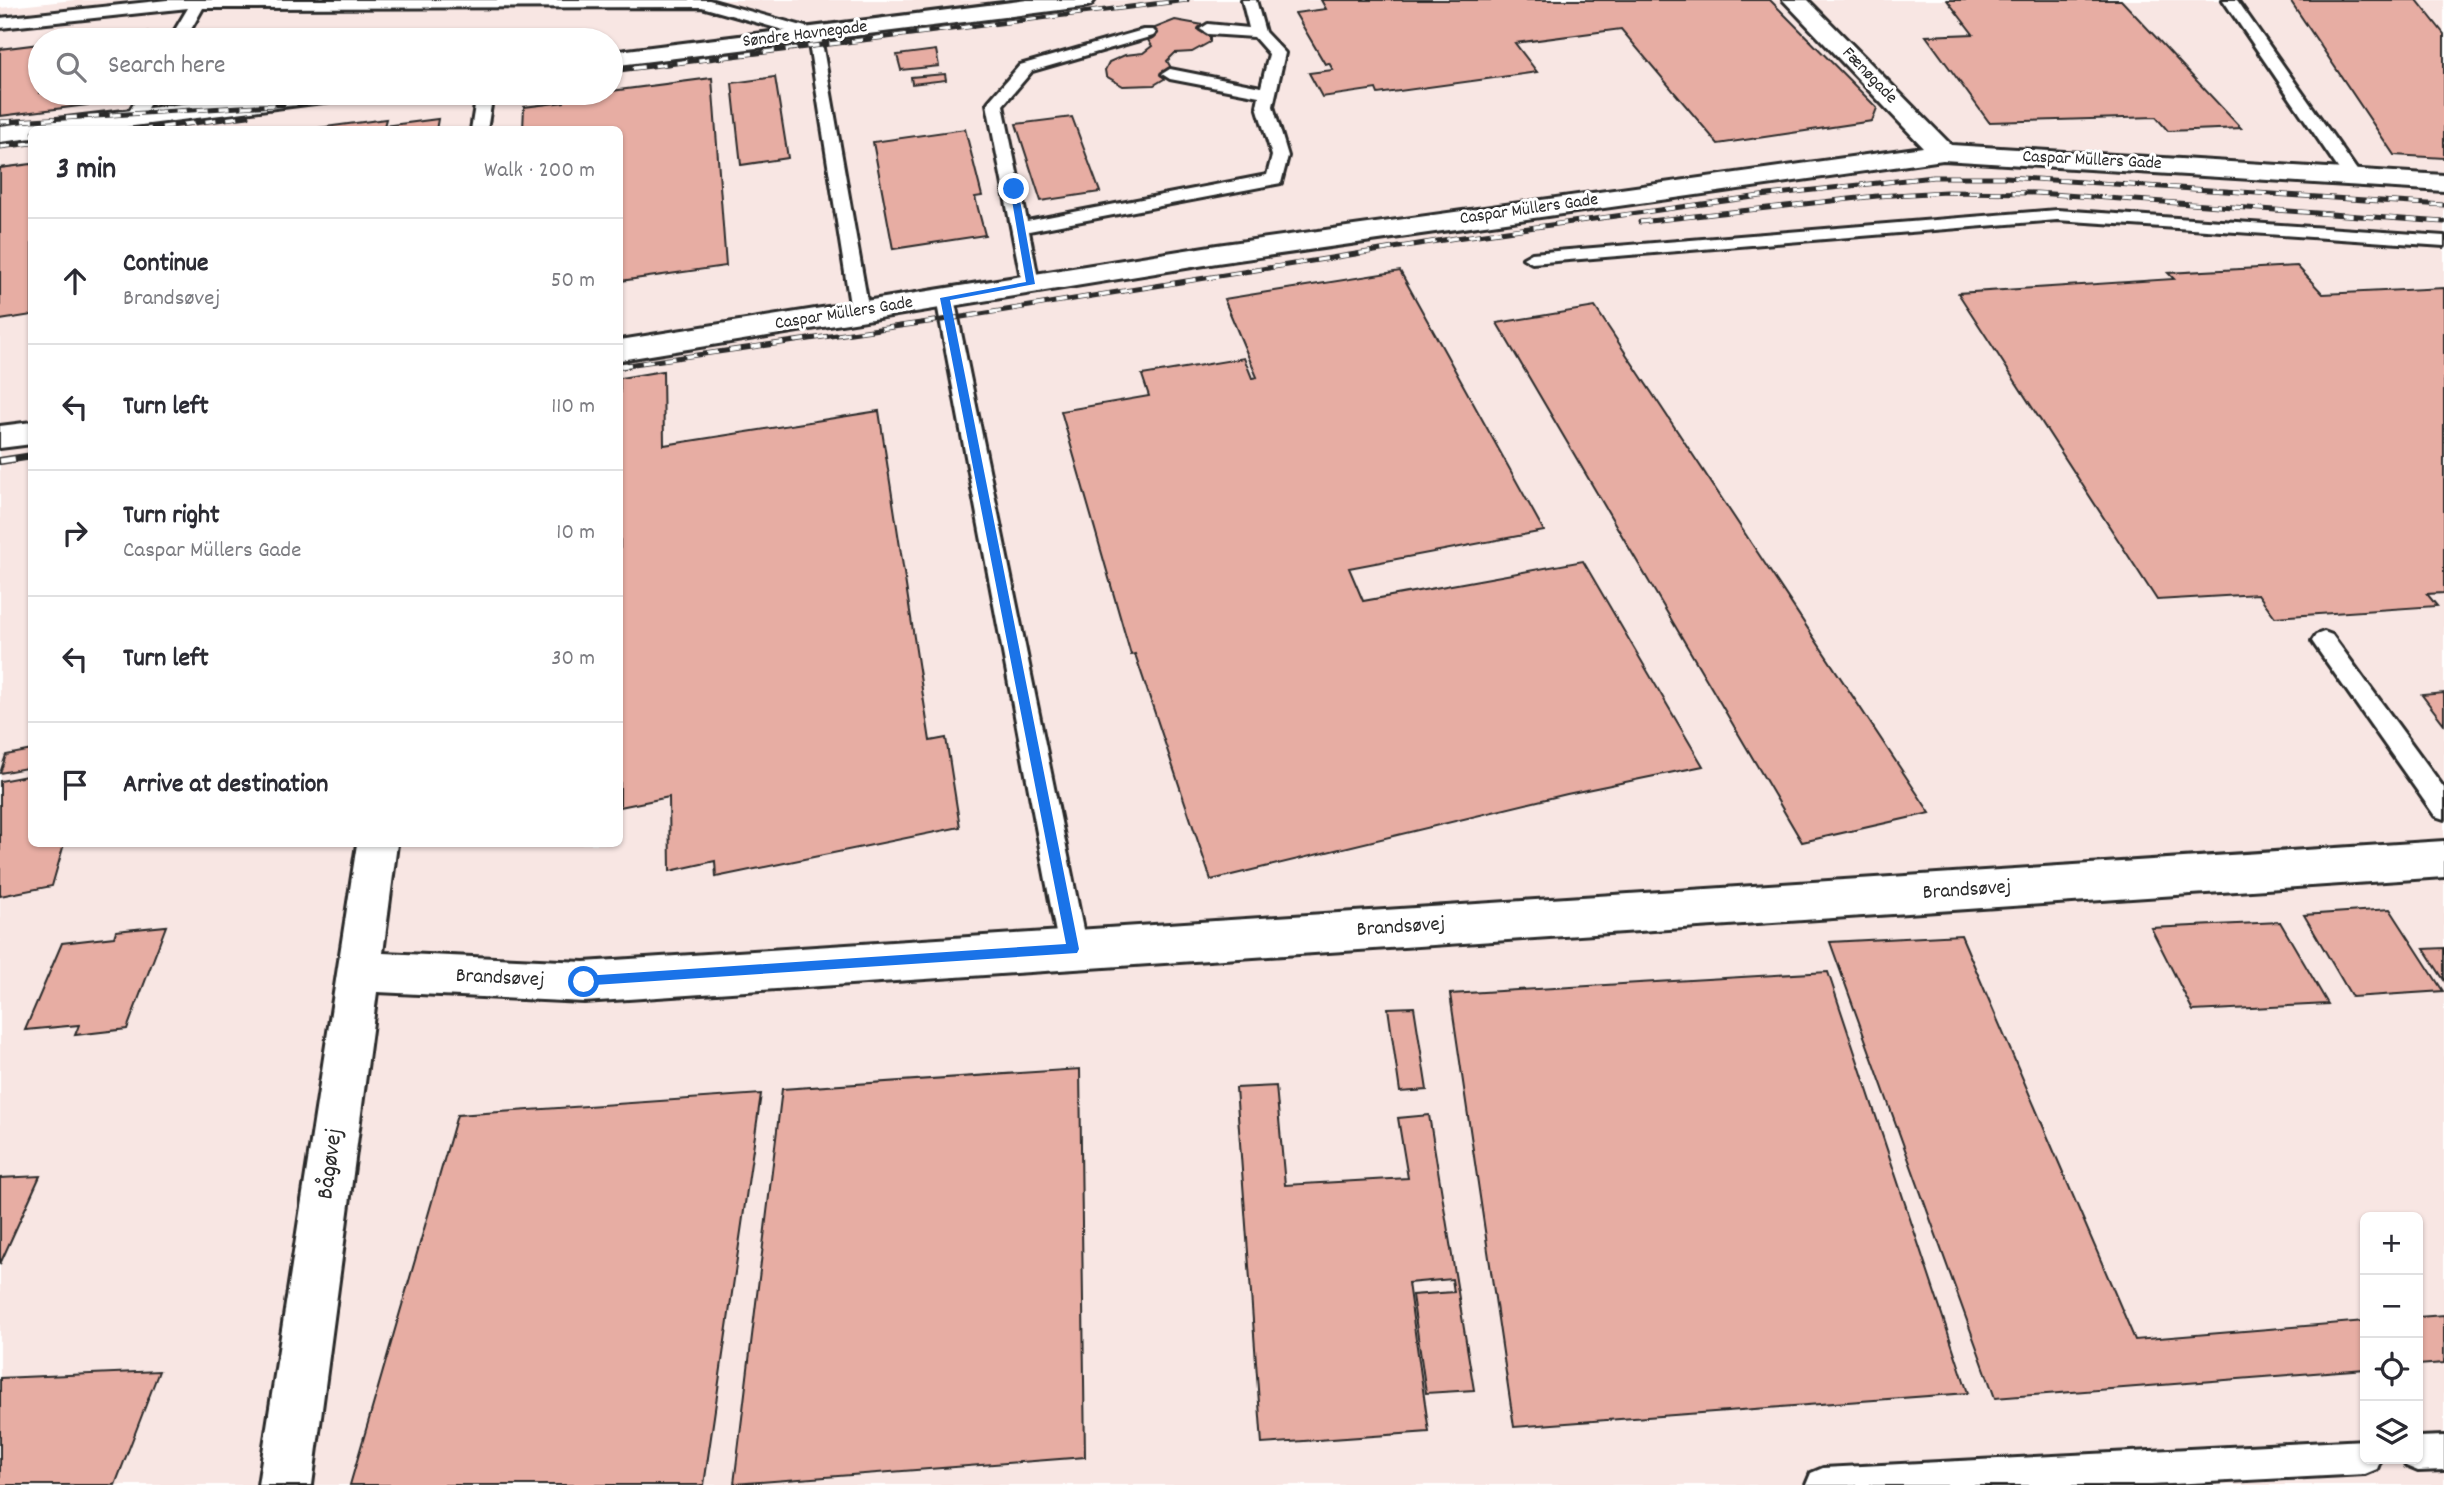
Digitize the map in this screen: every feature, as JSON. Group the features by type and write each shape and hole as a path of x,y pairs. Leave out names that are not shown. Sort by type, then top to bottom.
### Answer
{"street":[{"name":"Søndre Havnegade","path":"623,58 1083,0"},
{"name":"Fænøgade","path":"1795,0 1943,152"},
{"path":"65,126 232,105"},
{"path":"0,134 28,131"},
{"name":"Caspar Müllers Gade","path":"623,350 1217,254 1943,152 2444,183"},
{"path":"0,437 28,434"},
{"name":"Bågøvej","path":"285,1485 377,847"},
{"name":"Brandsøvej","path":"358,972 584,982 2444,859"}],"lane":[{"path":"1021,227 1275,180 1280,156 1265,106 1277,53 1258,33 1250,0"},
{"path":"2230,0 2352,176"},
{"path":"0,23 171,4 703,3 815,34 860,311"},
{"path":"184,28 197,5"},
{"path":"1208,29 1258,33"},
{"path":"1030,284 995,104 1026,68 1149,33"},
{"path":"1061,58 1109,62"},
{"path":"1170,74 1268,93"},
{"path":"134,117 141,105"},
{"path":"480,126 483,105"},
{"path":"1532,258 2057,215 2444,241"},
{"path":"945,298 1073,949"},
{"path":"2324,641 2444,808"},
{"path":"2423,1454 2444,1452"},
{"path":"1823,1485 2360,1457"}],"shaded area":[{"path":"74,0 2444,0 2444,1485 0,1485 0,8"}],"building":[{"path":"1321,0 1770,0 1877,108 1872,121 1718,144 1621,29 1515,43 1537,72 1378,94 1376,89 1322,97 1309,73 1333,70 1329,63 1325,64 1295,13 1326,9"},
{"path":"1947,0 2121,0 2241,128 2168,131 2156,117 1989,122 1926,36 1973,34"},
{"path":"2290,0 2417,0 2444,34 2444,158 2394,155"},
{"path":"1175,20 1203,25 1210,32 1210,42 1192,52 1175,53 1167,61 1170,66 1169,76 1154,85 1123,86 1106,76 1105,70 1109,62 1125,55 1143,53 1152,46 1148,40 1150,30"},
{"path":"28,46 28,105 87,105 0,116 0,49"},
{"path":"936,50 939,66 901,70 897,55"},
{"path":"945,74 946,80 912,84 911,77"},
{"path":"775,77 788,158 741,165 732,83"},
{"path":"712,78 726,266 623,281 623,126 523,126 524,107 623,105 623,90"},
{"path":"1072,117 1100,192 1041,201 1016,124"},
{"path":"386,119 384,126 333,126"},
{"path":"438,119 437,126 384,126"},
{"path":"965,129 982,196 975,197 985,235 893,249 873,142"},
{"path":"28,164 28,316 0,320 0,168"},
{"path":"2297,266 2323,294 2444,288 2444,593 2427,594 2437,606 2275,617 2258,594 2157,600 1958,293 2174,279 2168,273"},
{"path":"1400,271 1544,531 1349,568 1363,601 1583,561 1703,766 1567,794 1211,880 1135,654 1131,655 1061,411 1149,396 1142,375 1244,358 1252,378 1257,377 1224,299"},
{"path":"1595,307 1930,813 1802,842 1497,323"},
{"path":"663,371 664,445 879,411 930,741 946,738 960,827 716,877 715,861 670,871 669,797 623,806 623,378"},
{"path":"2444,693 2444,724 2422,695"},
{"path":"28,751 28,768 0,773 6,755"},
{"path":"28,776 28,847 63,847 52,886 0,896 0,781"},
{"path":"2390,909 2443,991 2352,997 2304,915"},
{"path":"2280,922 2328,1004 2193,1011 2151,928"},
{"path":"166,926 127,1029 75,1035 79,1025 25,1030 62,943 114,937 116,931"},
{"path":"1961,935 2135,1340 2360,1321 2360,1369 1995,1398 1830,942"},
{"path":"2444,948 2444,980 2424,949"},
{"path":"1828,972 1968,1393 1514,1427 1450,994"},
{"path":"1414,1007 1427,1090 1400,1092 1388,1008"},
{"path":"1080,1069 1085,1457 734,1484 782,1089"},
{"path":"1276,1086 1285,1185 1408,1178 1398,1118 1429,1115 1474,1390 1426,1393 1412,1295 1454,1292 1452,1279 1408,1283 1429,1432 1262,1444 1236,1088"},
{"path":"761,1094 704,1485 350,1485 457,1115"},
{"path":"40,1176 0,1264 0,1178"},
{"path":"2444,1315 2444,1363 2423,1365 2423,1317"},
{"path":"159,1371 115,1485 0,1485 0,1378"}],"railway":[{"path":"623,70 1187,0"},
{"path":"0,122 273,105"},
{"path":"171,126 248,116"},
{"path":"0,147 28,144"},
{"path":"623,366 949,319 1456,238 1768,195 1933,177 2006,177 2444,205"},
{"path":"1640,222 1877,196 1946,192 2037,193 2444,222"},
{"path":"0,461 28,457"}],"route":[{"path":"584,982 1073,949 945,298 1030,284 1014,189"}]}
